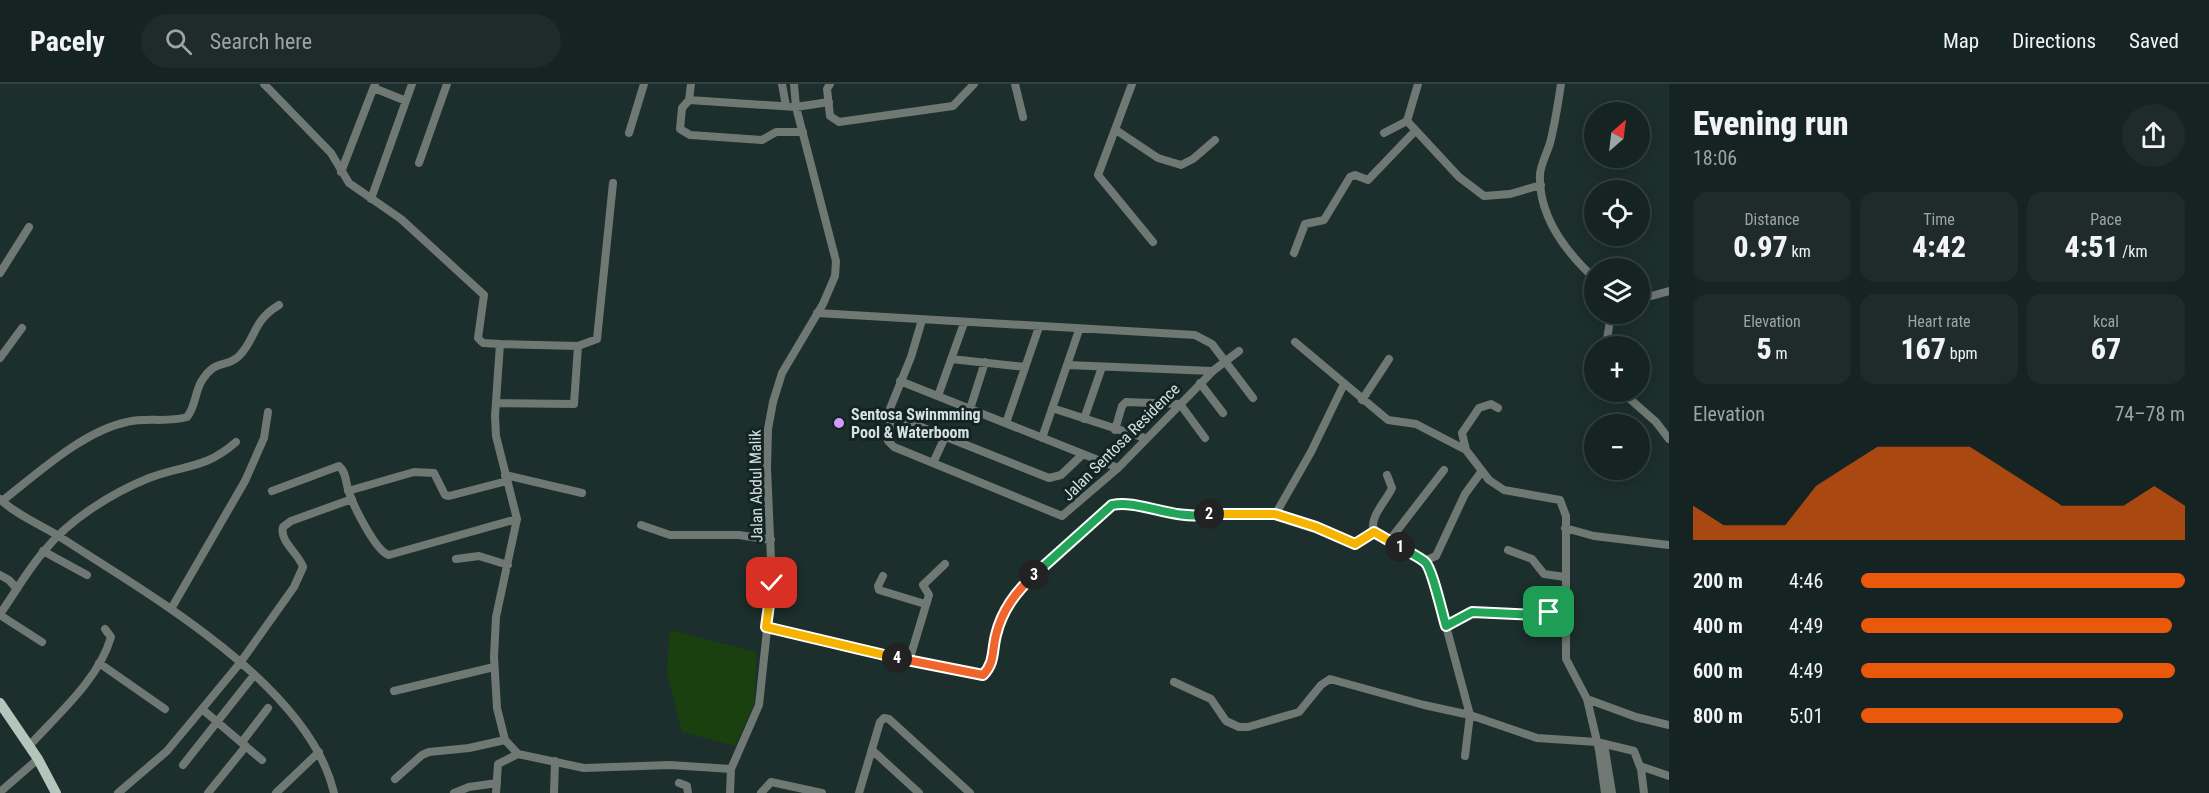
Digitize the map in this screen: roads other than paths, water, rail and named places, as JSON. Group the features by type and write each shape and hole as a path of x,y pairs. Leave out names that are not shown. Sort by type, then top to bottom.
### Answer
{"main road":[{"path":"0,703 38,759 56,793"}],"street":[{"path":"264,84 331,153 340,172 349,183 401,219 484,296 479,340 500,344 578,346 597,339 613,183"},
{"path":"370,199 412,84"},
{"path":"418,163 447,84"},
{"path":"629,133 644,84"},
{"path":"691,84 689,100 682,108 680,129 690,135 762,140 776,132 802,132"},
{"path":"782,84 786,106"},
{"name":"Jalan Abdul Malik","path":"730,793 731,769 759,705 772,583 767,468 768,429 773,402 782,374 835,276 836,261 796,107 794,84"},
{"path":"830,84 830,116 839,122 953,106 974,84"},
{"path":"1015,84 1023,117"},
{"path":"1132,84 1099,171 1099,179 1153,242"},
{"path":"1384,133 1407,121 1418,84"},
{"path":"1561,84 1552,136 1540,172 1541,185 1547,212 1562,246 1584,268"},
{"path":"340,172 374,86 406,101"},
{"path":"689,100 796,107 829,102"},
{"path":"1407,121 1459,177 1484,196 1510,194 1541,185"},
{"path":"1116,130 1158,158 1181,165 1193,159 1215,140"},
{"path":"1294,253 1305,224 1324,220 1350,177 1355,175 1368,180 1415,132"},
{"path":"1,270 29,227"},
{"path":"1650,296 1669,291"},
{"path":"279,305 264,314 237,358 213,367 201,382 191,412 187,417 132,421 111,426 70,449 1,500 171,609 269,687 320,752 334,793"},
{"path":"817,313 1195,335 1212,344 1253,398"},
{"path":"922,320 890,411 891,415 1049,478 1061,475 1083,454"},
{"path":"938,396 964,322"},
{"path":"1006,423 1039,327"},
{"path":"0,358 22,328"},
{"path":"1042,438 1079,330"},
{"path":"1295,342 1388,420 1416,424 1466,450"},
{"path":"500,344 496,436 517,519 496,617 494,667 497,708 505,740 518,754 584,768 670,765 731,769"},
{"path":"496,403 574,404 578,346"},
{"name":"Jalan Sentosa Residence","path":"891,415 888,441 894,447 1062,516 1118,468 1200,383 1239,351"},
{"path":"951,359 1025,367"},
{"path":"1362,400 1389,359"},
{"path":"970,409 985,363"},
{"path":"1067,365 1214,370"},
{"path":"1084,419 1102,367"},
{"path":"900,381 1118,468"},
{"path":"1200,383 1223,413"},
{"path":"1275,514 1311,452 1344,384"},
{"path":"1115,430 1122,406 1126,402 1180,404 1204,438"},
{"path":"1633,402 1656,422 1669,439"},
{"path":"1498,408 1491,404 1484,404 1470,419 1462,433 1466,450 1489,480 1504,490 1560,500 1564,506 1564,549 1567,566 1564,608 1566,658 1587,699 1601,743 1612,793"},
{"path":"1052,408 1145,438"},
{"path":"171,609 245,481 264,438 268,412"},
{"path":"933,464 945,436"},
{"path":"42,642 0,614 43,551 58,536 127,488 151,477 206,463 220,456 236,442"},
{"path":"272,491 339,466 344,472 350,495 377,546 389,555 517,519"},
{"path":"1389,541 1444,470"},
{"path":"1424,561 1436,556 1466,494 1482,471"},
{"path":"118,793 167,751 202,710 240,663 302,573 300,558 284,537 283,527 291,521 350,495 414,472 434,473 445,495 449,496 506,478 582,493"},
{"path":"1388,475 1392,488 1372,525 1374,532 1424,561 1432,574 1436,596 1470,715 1465,756"},
{"path":"766,627 909,661 983,675 991,666 996,634 1016,592 1112,505 1124,504 1193,517 1218,512 1275,514 1316,527 1355,544 1374,532"},
{"path":"641,525 670,534 739,535 771,540"},
{"path":"1565,528 1594,536 1669,545"},
{"path":"1508,550 1532,559 1544,574 1565,577"},
{"path":"43,551 87,575"},
{"path":"456,559 479,556 508,565"},
{"path":"909,661 929,595 923,585 924,581 945,564"},
{"path":"0,575 9,580 17,589"},
{"path":"883,576 878,586 883,592 926,604"},
{"path":"1446,626 1472,612 1536,615 1564,608"},
{"path":"29,746 70,702 99,663 111,637 105,629"},
{"path":"99,663 165,710"},
{"path":"394,691 494,667"},
{"path":"183,765 251,679"},
{"path":"1174,682 1211,699 1221,717 1239,727 1248,727 1299,712 1321,685 1330,679 1430,707 1470,715 1537,738 1601,743 1634,751 1640,766 1644,793"},
{"path":"1587,699 1669,726"},
{"path":"208,793 268,708"},
{"path":"202,710 262,760"},
{"path":"859,793 880,722 889,719 970,793"},
{"path":"394,779 422,755 429,752 469,748 505,740"},
{"path":"1601,743 1605,793"},
{"path":"872,750 920,793"},
{"path":"276,793 320,752"},
{"path":"496,793 498,764 518,754"},
{"path":"0,792 38,759"},
{"path":"554,793 555,761"},
{"path":"1640,766 1669,776"},
{"path":"761,793 771,782 822,793"},
{"path":"454,793 469,787 497,783"},
{"path":"679,783 687,786 688,793"}],"place":[{"name":"Sentosa Swinmming Pool & Waterboom","path":"839,423"}]}
